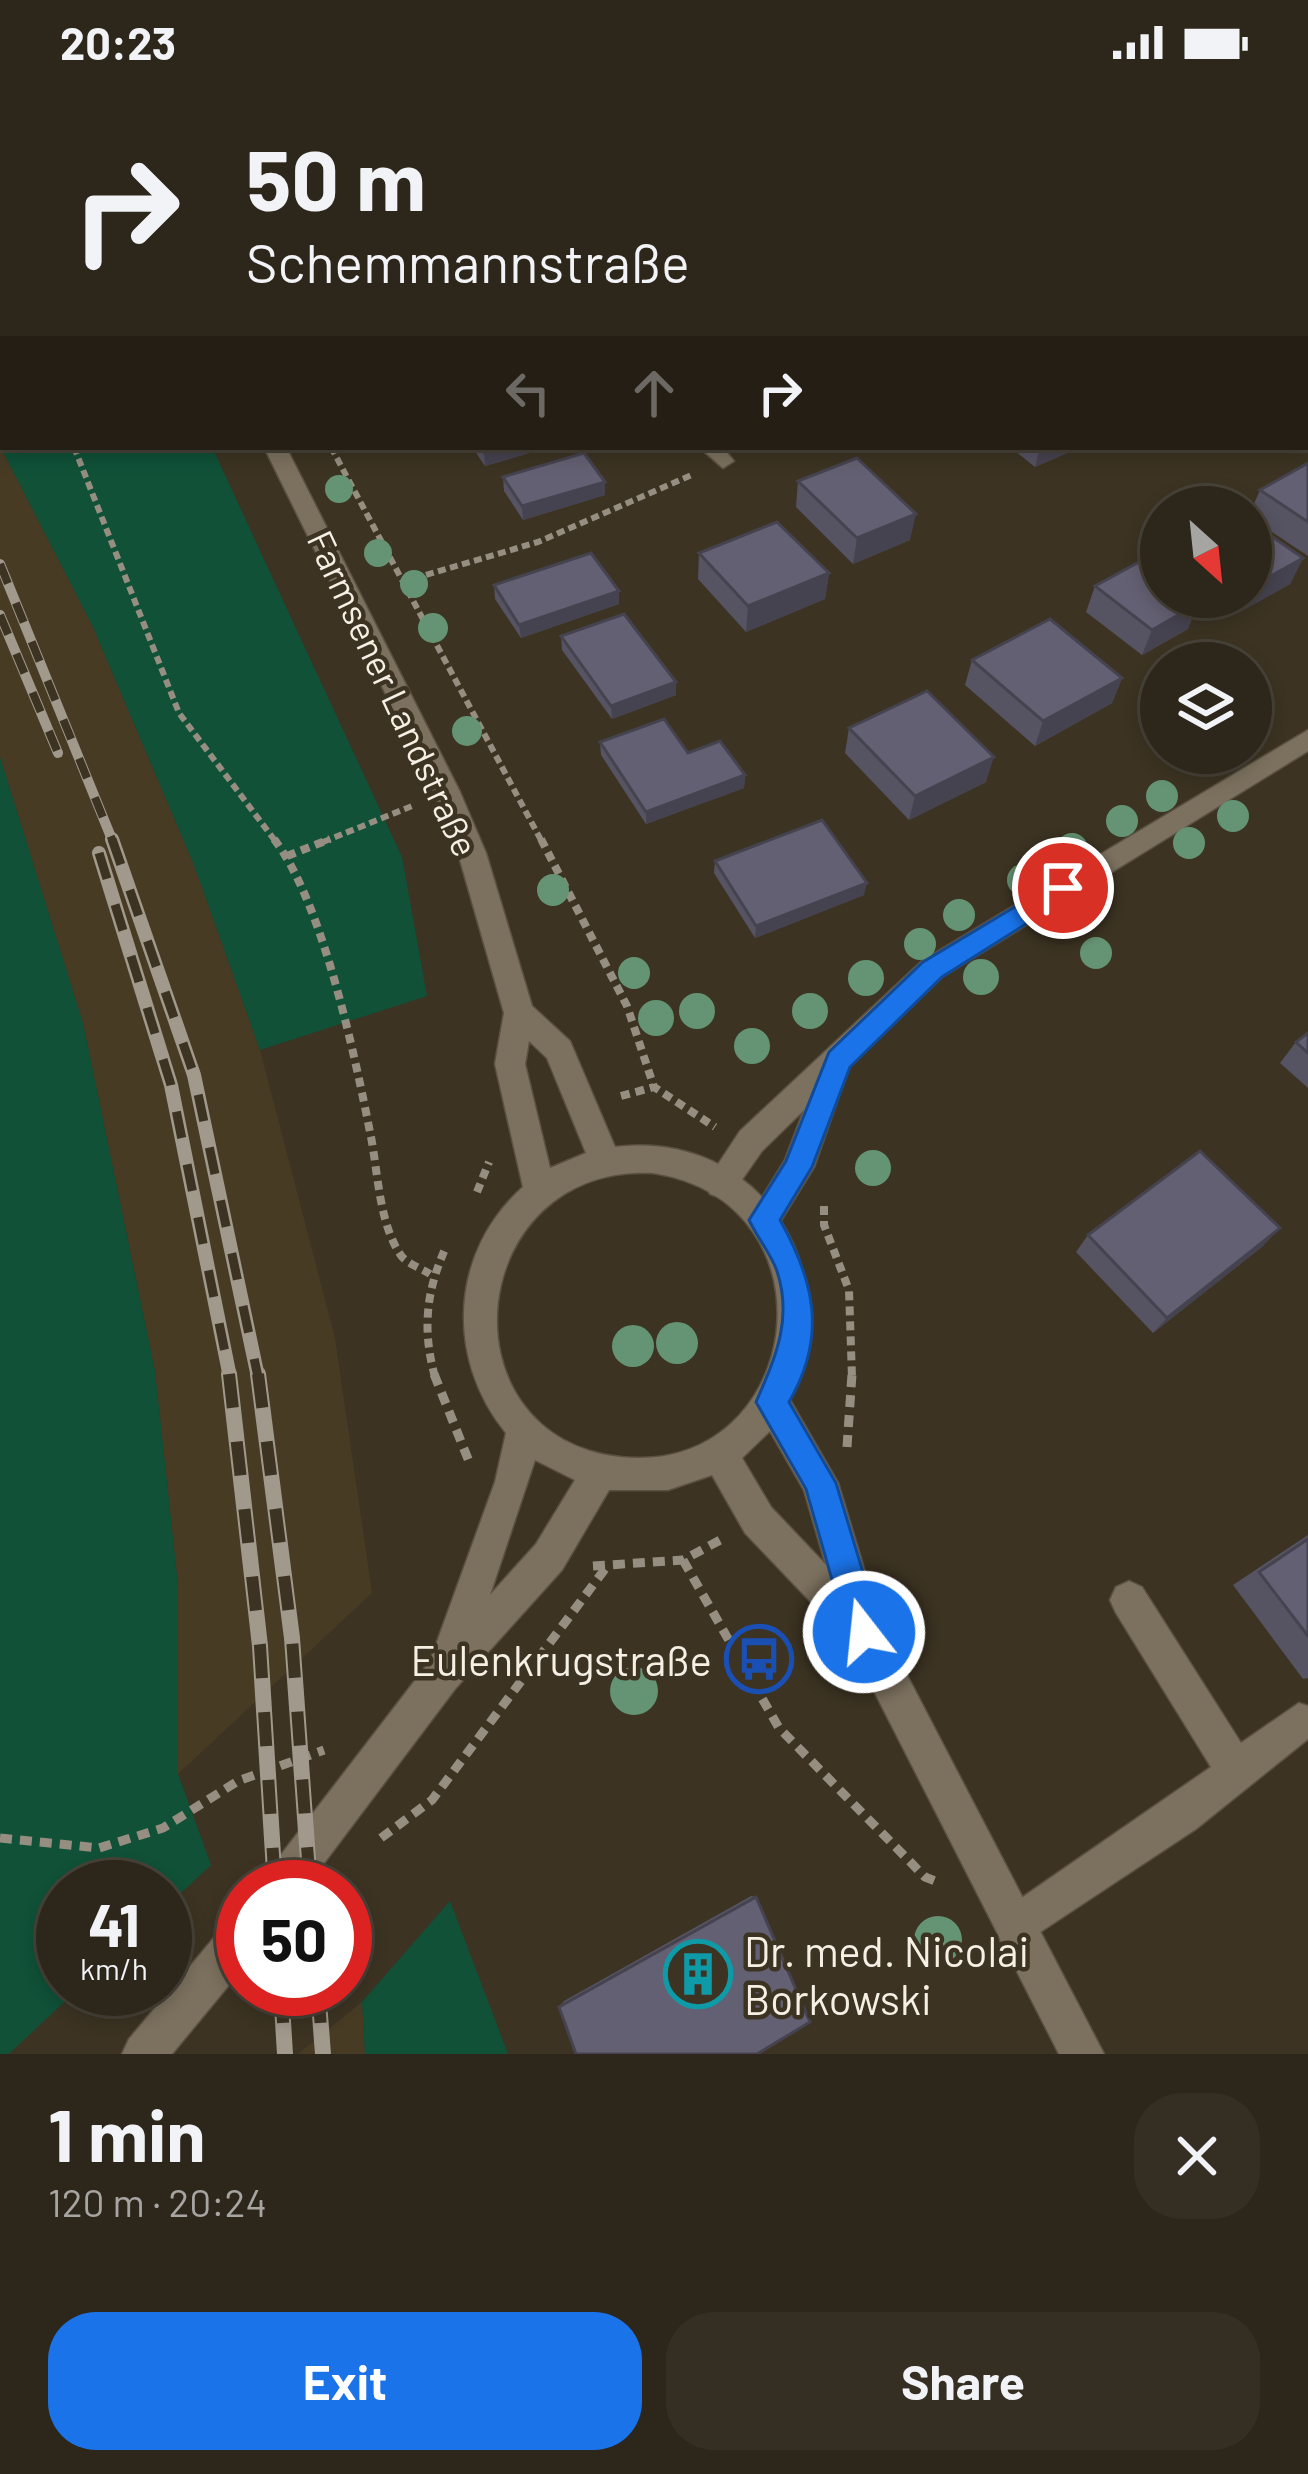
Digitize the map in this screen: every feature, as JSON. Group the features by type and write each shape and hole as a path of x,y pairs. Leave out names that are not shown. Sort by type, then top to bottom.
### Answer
{"main road":[{"name":"Farmsener Landstraße","path":"276,450 447,792 472,853 519,1013 510,1064 540,1194"},
{"path":"722,1184 751,1141 932,969 1308,740"},
{"name":"Farmsener Landstraße","path":"519,1013 559,1050 607,1166"},
{"path":"764,1220 798,1167 838,1060"},
{"path":"607,1166 677,1167 722,1184 764,1220 791,1268 800,1322 787,1377 750,1430 718,1450 662,1469 602,1469 566,1459 524,1429 484,1371 475,1305 496,1242 540,1194 574,1173 607,1166"},
{"path":"772,1402 820,1483 864,1632 1082,2054"},
{"path":"442,1676 513,1482 524,1429"},
{"path":"718,1450 758,1520 864,1632"},
{"path":"302,1860 442,1676 549,1558 602,1469"},
{"path":"1129,1600 1236,1772"},
{"path":"1012,1919 1182,1815 1299,1722"},
{"path":"144,2054 216,1968"}],"path":[{"path":"75,450 179,713 287,856 320,941 362,1090 387,1221 401,1257 430,1274"},
{"path":"333,450 596,942 627,1006 654,1087 717,1128"},
{"path":"402,582 538,542 717,454"},
{"path":"287,856 447,792"},
{"path":"682,1560 778,1728 925,1877 1012,1919"},
{"path":"365,1850 432,1800 605,1569"},
{"path":"0,1838 99,1848 163,1828 238,1781 327,1749 393,1744"}],"shaded area":[{"path":"2,450 93,627 194,865 260,1050 335,1338 372,1593 178,1774 178,1585 155,1371 83,1023 0,757"},
{"path":"345,2016 363,2016 365,2054 298,2054"}],"green space":[{"path":"2,450 213,450 402,857 427,996 260,1050 194,865 93,627"},
{"path":"0,757 83,1023 155,1371 178,1585 178,1774 211,1865 192,1883 192,1860 36,1860 36,2016 49,2016 9,2054 0,2054"},
{"path":"450,1901 508,2054 365,2054 363,2016 372,2016 372,1991"}],"building":[{"path":"584,453 605,482 522,506 503,477"},
{"path":"857,458 916,514 857,538 798,481"},
{"path":"1308,463 1308,522 1272,498 1272,486 1267,486"},
{"path":"777,522 829,573 748,606 699,553"},
{"path":"1272,537 1303,558 1272,575"},
{"path":"591,553 619,591 519,625 494,585"},
{"path":"1140,562 1140,618 1173,618 1152,630 1095,586"},
{"path":"624,614 676,682 611,706 561,636"},
{"path":"1050,619 1122,678 1043,721 972,660"},
{"path":"927,691 994,757 915,796 849,728"},
{"path":"664,719 688,753 720,741 745,775 646,812 600,742"},
{"path":"822,820 867,883 756,926 715,861"},
{"path":"1308,1033 1308,1053 1296,1042"},
{"path":"1200,1151 1280,1228 1167,1318 1088,1235"},
{"path":"1308,1539 1308,1636 1259,1572"},
{"name":"Dr. med. Nicolai Borkowski","path":"756,1897 810,2022 757,2054 576,2054 559,2007"}],"railway":[{"path":"0,564 113,842"},
{"path":"0,615 58,753"},
{"path":"112,839 194,1075 258,1377"},
{"path":"99,853 171,1085 230,1377"},
{"path":"229,1374 260,1646 273,1860"},
{"path":"258,1374 292,1638 308,1860"},
{"path":"283,2016 285,2054"},
{"path":"320,2016 323,2054"}],"place":[{"name":"Eulenkrugstraße","path":"759,1659"},
{"name":"Dr. med. Nicolai Borkowski","path":"698,1974"}],"route":[{"path":"864,1632 820,1483 772,1402 787,1377 800,1322 791,1268 764,1220 798,1167 838,1060 932,969 1063,888"}]}
